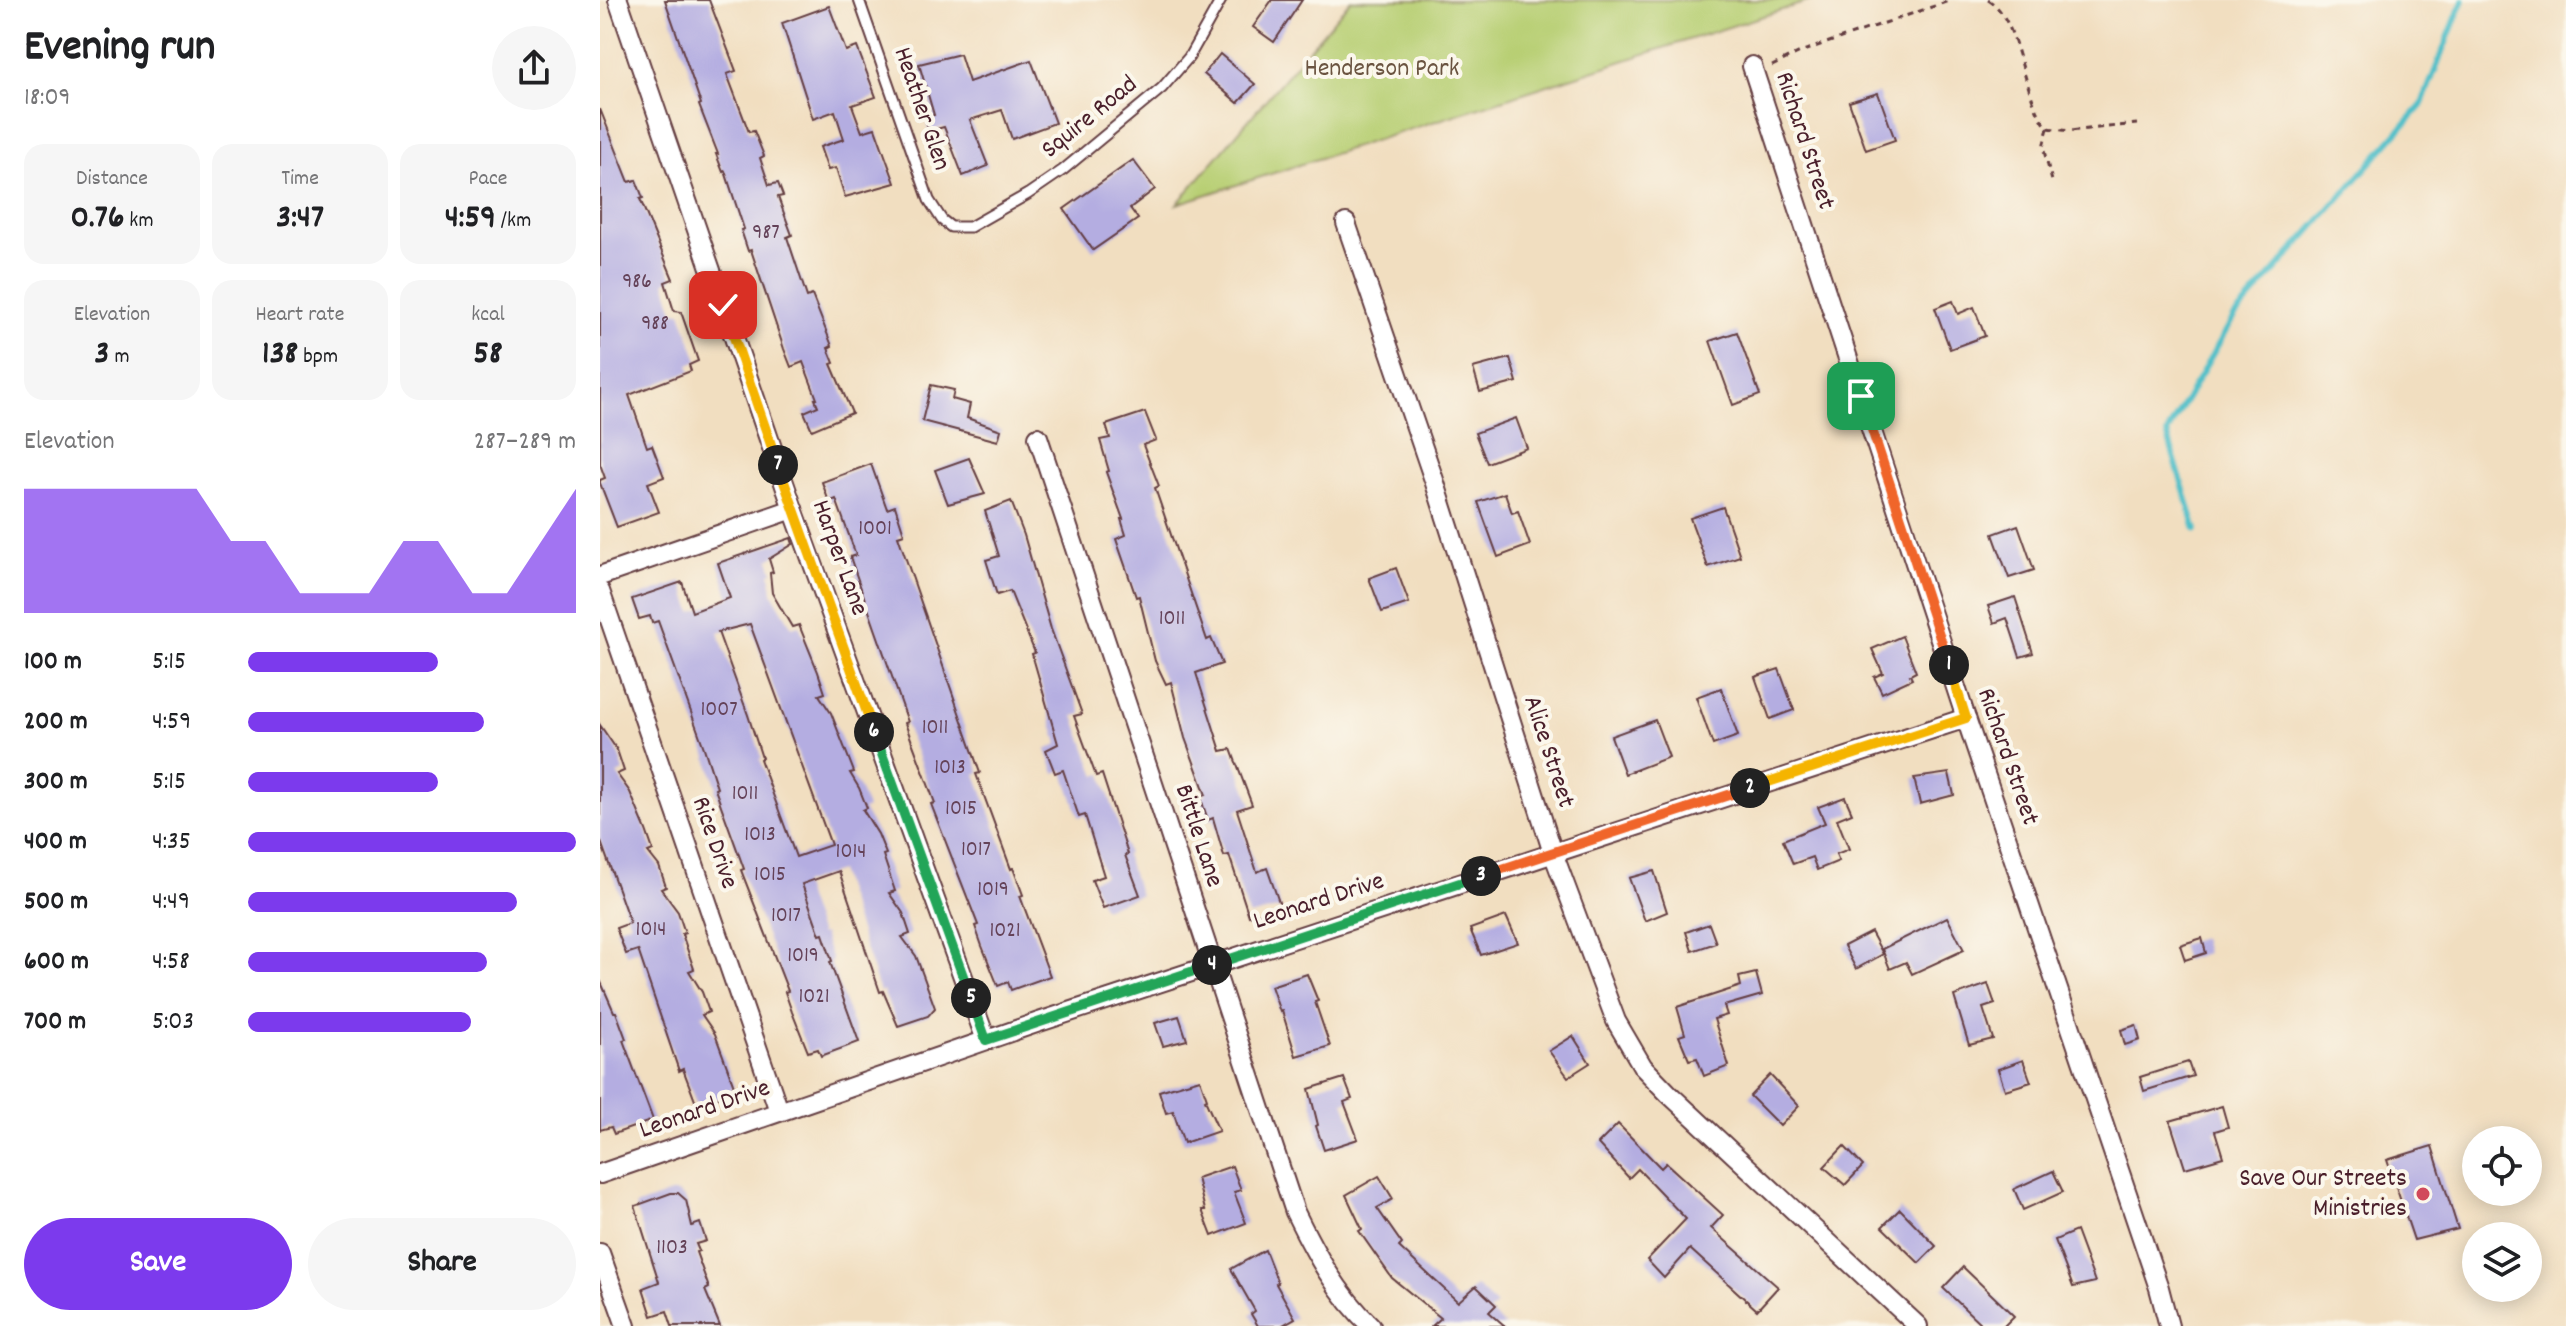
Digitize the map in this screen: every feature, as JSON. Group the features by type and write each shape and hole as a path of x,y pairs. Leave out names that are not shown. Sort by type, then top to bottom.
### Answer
{"street":[{"name":"Harper Lane","path":"618,0 793,509 986,1040"},
{"name":"Richard Street","path":"1753,70 1966,718 2159,1288 2169,1326"},
{"name":"Alice Street","path":"1346,223 1434,480 1553,853 1616,1021 1643,1067 1918,1326"},
{"name":"Bittle Lane","path":"1038,437 1295,1212 1317,1257 1356,1312 1371,1326"},
{"path":"600,576 793,509"},
{"name":"Rice Drive","path":"600,591 779,1111"},
{"name":"Leonard Drive","path":"600,1174 986,1040 1966,718"},
{"path":"600,1253 626,1326"}],"lane":[{"name":"Heather Glen","path":"859,0 929,200 942,220 951,227"},
{"name":"Squire Road","path":"951,227 970,227 1028,194 1063,170 1162,88 1189,57 1221,0"}],"path":[{"path":"1753,70 1952,0"},
{"path":"1988,0 2007,20 2036,114 2048,128 2069,131 2137,124"},
{"path":"2048,128 2043,147 2053,185"}],"green space":[{"name":"Henderson Park","path":"1351,0 1813,0 1177,204"}],"building":[{"path":"665,0 709,0 736,71 727,74 749,132 754,131 764,156 760,158 769,185 778,183 783,196 778,197 792,235 787,237 807,297 812,295 832,346 828,348 834,363 831,364 852,413 812,430 804,412 818,406 817,399 803,362 791,367 784,349 751,250 748,251 725,171 716,154"},
{"path":"1272,0 1302,0 1274,42 1253,27"},
{"path":"829,6 846,51 857,47 876,97 852,105 862,132 875,128 895,183 845,197 836,168 828,170 820,147 844,139 835,111 813,119 782,23"},
{"path":"960,54 969,82 1031,60 1055,123 1012,139 1002,110 970,120 988,166 963,176 944,127 929,131 925,117 934,115 919,64"},
{"path":"1220,54 1255,84 1238,103 1204,74"},
{"path":"1878,93 1895,140 1866,150 1849,102"},
{"path":"600,109 629,182 636,180 643,198 640,199 673,279 665,282 674,311 681,312 698,361 689,365 691,371 629,395 647,447 652,445 664,477 648,483 659,512 617,527 600,483 605,478 600,464"},
{"path":"1133,160 1155,189 1130,208 1138,219 1093,250 1064,209"},
{"path":"1953,301 1958,314 1974,307 1985,336 1950,349 1935,308"},
{"path":"1737,332 1760,395 1733,405 1710,341"},
{"path":"1510,358 1517,382 1480,392 1473,368"},
{"path":"931,385 954,390 952,399 970,404 967,418 1001,430 998,441 922,421"},
{"path":"1145,412 1156,440 1143,445 1159,486 1155,488 1207,640 1211,638 1222,664 1196,673 1221,751 1231,749 1252,805 1237,810 1257,872 1267,868 1281,908 1249,916 1229,855 1224,856 1213,818 1208,820 1200,796 1206,795 1185,738 1171,682 1166,684 1155,661 1139,596 1136,597 1116,539 1126,535 1106,472 1109,471 1100,440 1110,438 1106,425"},
{"path":"1516,418 1527,448 1487,463 1475,433"},
{"path":"969,458 985,494 948,504 935,470"},
{"path":"871,464 887,509 895,506 904,534 898,536 980,773 976,774 1023,895 1020,896 1050,976 1011,990 1008,982 998,986 982,946 975,926 978,925 931,804 935,803 850,557 856,555 836,499 829,502 822,482"},
{"path":"1505,493 1512,513 1518,511 1530,545 1498,557 1478,502"},
{"path":"1011,501 1051,629 1082,714 1074,716 1096,776 1102,774 1140,895 1103,908 1092,880 1104,876 1085,815 1079,817 1063,770 1055,773 1046,750 1058,744 1032,654 1035,653 1010,591 997,595 986,560 999,556 985,511"},
{"path":"1723,507 1740,556 1708,567 1690,518"},
{"path":"2018,525 2034,570 2009,578 1993,534"},
{"path":"791,538 793,544 769,559 773,572 770,573 772,593 792,627 799,625 818,672 825,693 819,695 831,713 854,772 850,773 867,808 863,810 886,854 883,855 895,891 889,893 903,913 910,934 902,937 916,956 935,1008 928,1016 898,1026 883,991 880,992 839,871 802,884 820,935 823,934 859,1042 821,1056 818,1049 808,1052 792,1012 785,992 788,991 741,870 744,869 715,789 704,748 658,621 652,623 650,616 639,619 632,599 682,582 692,612 730,598 718,563","holes":["750,624 831,845 796,857 718,632"]},
{"path":"1396,568 1409,603 1382,612 1369,578"},
{"path":"2015,597 2033,653 2020,657 2007,618 1994,623 1988,606"},
{"path":"1902,636 1916,672 1910,675 1912,679 1882,693 1874,677 1883,673 1872,649"},
{"path":"1779,669 1794,710 1770,719 1755,677"},
{"path":"1721,688 1738,736 1713,745 1696,697"},
{"path":"1655,720 1669,757 1625,774 1611,736"},
{"path":"600,725 617,750 624,771 617,774 630,792 646,830 653,850 648,852 659,866 666,887 661,889 678,912 694,969 689,971 702,992 709,1012 702,1015 715,1034 734,1086 727,1094 697,1106 683,1069 679,1071 638,950 626,954 616,928 630,923 600,839"},
{"path":"1949,773 1954,795 1920,804 1914,778"},
{"path":"1845,797 1852,813 1837,819 1849,849 1836,854 1839,861 1817,870 1812,857 1793,864 1783,840 1825,823 1818,807"},
{"path":"1654,871 1667,912 1645,921 1629,878"},
{"path":"1506,916 1518,943 1481,955 1470,929"},
{"path":"1947,917 1964,950 1912,974 1906,962 1890,969 1882,949"},
{"path":"1709,924 1716,943 1692,951 1686,932"},
{"path":"1871,932 1883,954 1856,969 1844,946"},
{"path":"2202,938 2206,953 2185,960 2180,945"},
{"path":"1756,973 1762,995 1724,1006 1727,1015 1714,1019 1729,1066 1704,1076 1697,1058 1689,1060 1679,1036 1685,1034 1677,1007 1741,986 1739,977"},
{"path":"1307,974 1330,1046 1296,1056 1271,986"},
{"path":"600,980 616,1012 626,1039 623,1040 653,1120 614,1134 611,1127 600,1130"},
{"path":"1988,984 1995,1004 1983,1008 1993,1039 1969,1045 1954,996"},
{"path":"1179,1016 1187,1040 1163,1046 1155,1023"},
{"path":"2136,1025 2140,1040 2125,1045 2121,1030"},
{"path":"1573,1036 1590,1063 1568,1077 1549,1051"},
{"path":"2023,1060 2031,1082 2005,1090 1998,1069"},
{"path":"2188,1062 2193,1076 2144,1091 2140,1077"},
{"path":"1770,1075 1799,1106 1780,1126 1750,1096"},
{"path":"1344,1078 1352,1099 1344,1102 1358,1139 1324,1150 1309,1089"},
{"path":"1200,1079 1205,1100 1219,1131 1184,1143 1173,1111 1166,1113 1159,1091"},
{"path":"2222,1106 2228,1127 2215,1131 2223,1157 2185,1168 2170,1121"},
{"path":"1618,1124 1661,1168 1666,1163 1723,1215 1711,1228 1778,1287 1757,1310 1690,1249 1664,1278 1647,1260 1686,1219 1638,1169 1629,1178 1598,1144"},
{"path":"1844,1146 1863,1166 1845,1185 1824,1167"},
{"name":"Save Our Streets Ministries","path":"2432,1146 2458,1229 2414,1240 2387,1160"},
{"path":"1232,1166 1241,1190 1234,1192 1246,1223 1212,1236 1202,1210 1205,1210 1197,1178"},
{"path":"2053,1171 2063,1192 2023,1210 2014,1189"},
{"path":"1379,1176 1393,1199 1377,1208 1402,1244 1399,1247 1458,1302 1476,1286 1496,1305 1489,1312 1505,1326 1432,1326 1441,1318 1392,1278 1359,1231 1362,1229 1346,1195"},
{"path":"678,1193 686,1200 692,1226 700,1223 706,1241 696,1244 699,1251 696,1252 709,1288 705,1290 720,1326 672,1326 667,1311 652,1316 643,1288 659,1282 635,1206"},
{"path":"1900,1209 1936,1246 1919,1263 1882,1227"},
{"path":"2076,1231 2095,1282 2073,1287 2055,1240"},
{"path":"1265,1250 1276,1284 1295,1318 1281,1326 1258,1326 1251,1314 1255,1311 1231,1269"},
{"path":"1963,1267 2014,1316 2004,1326 1983,1326 1943,1288"}],"waterway":[{"path":"2196,530 2167,433 2234,317 2421,106 2463,0"}],"place":[{"name":"Save Our Streets Ministries","path":"2423,1194"}],"route":[{"path":"723,305 793,509 986,1040 1966,718 1861,396"}]}
